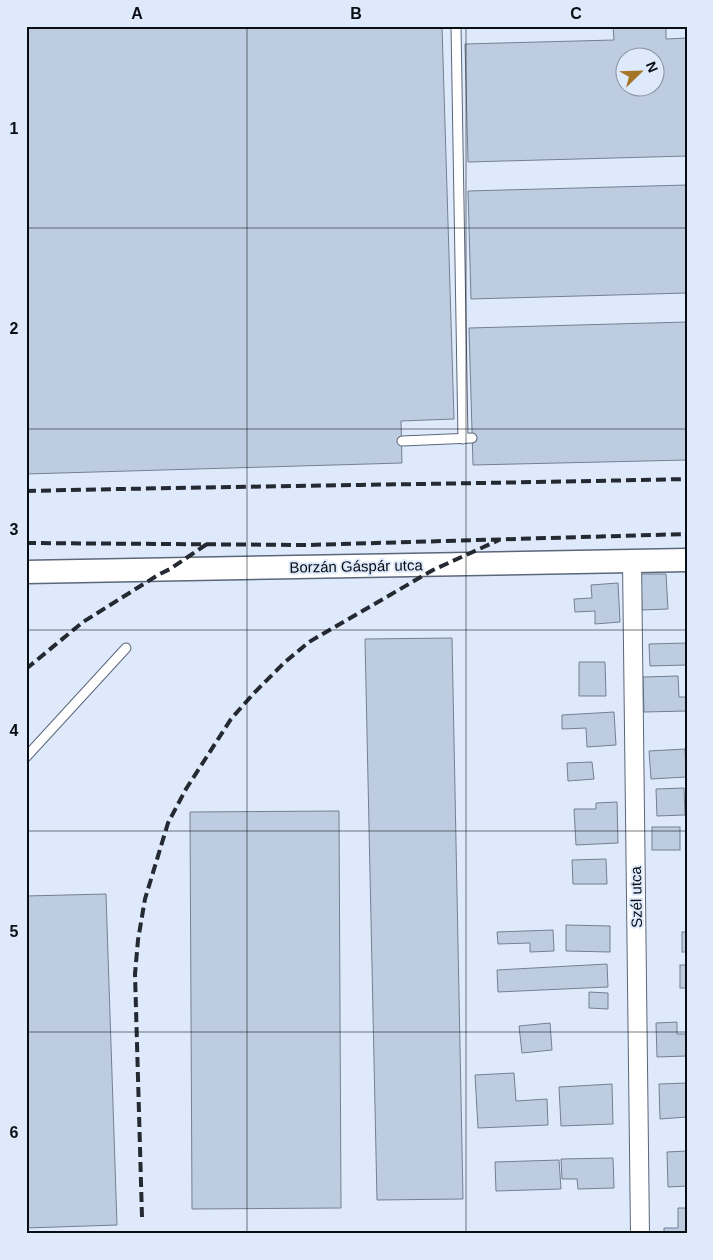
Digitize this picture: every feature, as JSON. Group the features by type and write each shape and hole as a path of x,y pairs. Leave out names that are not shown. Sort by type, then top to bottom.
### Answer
{"street":[{"name":"Borzán Gáspár utca","path":"26,572 687,560"},
{"name":"Szél utca","path":"632,561 640,1234"}],"lane":[{"path":"402,442 468,439 456,26"},
{"path":"26,757 126,648"}],"building":[{"path":"26,26 442,26 454,419 401,421 402,463 26,474"},
{"path":"613,26 666,26 666,39 687,38 687,156 468,162 465,44 614,40"},
{"path":"687,185 687,293 471,299 468,191"},
{"path":"687,322 687,460 473,465 469,328"},
{"path":"641,574 666,574 668,609 642,610"},
{"path":"618,583 620,622 595,624 595,611 575,612 574,599 592,598 591,585"},
{"path":"452,638 463,1199 377,1200 365,639"},
{"path":"687,643 687,665 650,666 649,644"},
{"path":"579,662 605,662 606,696 579,696"},
{"path":"678,676 679,697 687,697 687,711 644,712 643,677"},
{"path":"614,712 616,745 587,747 586,728 562,729 562,715"},
{"path":"685,749 686,777 651,779 649,751"},
{"path":"592,762 594,779 568,781 567,763"},
{"path":"684,788 685,815 657,816 656,789"},
{"path":"617,802 618,843 576,845 574,809 596,809 596,803"},
{"path":"339,811 341,1208 192,1209 190,812"},
{"path":"652,827 680,827 680,850 652,850"},
{"path":"606,859 607,884 573,884 572,860"},
{"path":"106,894 117,1225 26,1228 26,896"},
{"path":"566,925 610,926 610,952 566,951"},
{"path":"553,930 554,951 530,952 530,943 498,944 497,932"},
{"path":"682,932 687,932 687,952 682,952"},
{"path":"607,964 608,987 498,992 497,970"},
{"path":"680,965 687,965 687,988 680,988"},
{"path":"589,992 608,993 608,1009 589,1008"},
{"path":"677,1022 677,1034 687,1034 687,1056 657,1057 656,1023"},
{"path":"550,1023 552,1050 522,1053 519,1026"},
{"path":"514,1073 516,1101 547,1099 548,1125 478,1128 475,1075"},
{"path":"687,1083 687,1117 660,1119 659,1084"},
{"path":"612,1084 613,1124 561,1126 559,1087"},
{"path":"687,1151 687,1186 668,1187 667,1152"},
{"path":"613,1158 614,1188 578,1189 577,1179 562,1179 561,1159"},
{"path":"559,1160 561,1189 496,1191 495,1162"},
{"path":"678,1208 687,1208 687,1234 664,1234 664,1228 678,1228"}],"railway":[{"path":"26,491 687,479"},
{"path":"26,543 307,545 687,534"},
{"path":"142,1217 135,974 138,940 145,899 168,823 186,789 231,719 285,662 309,642 433,570 499,540"},
{"path":"26,669 83,622 207,544"}]}
